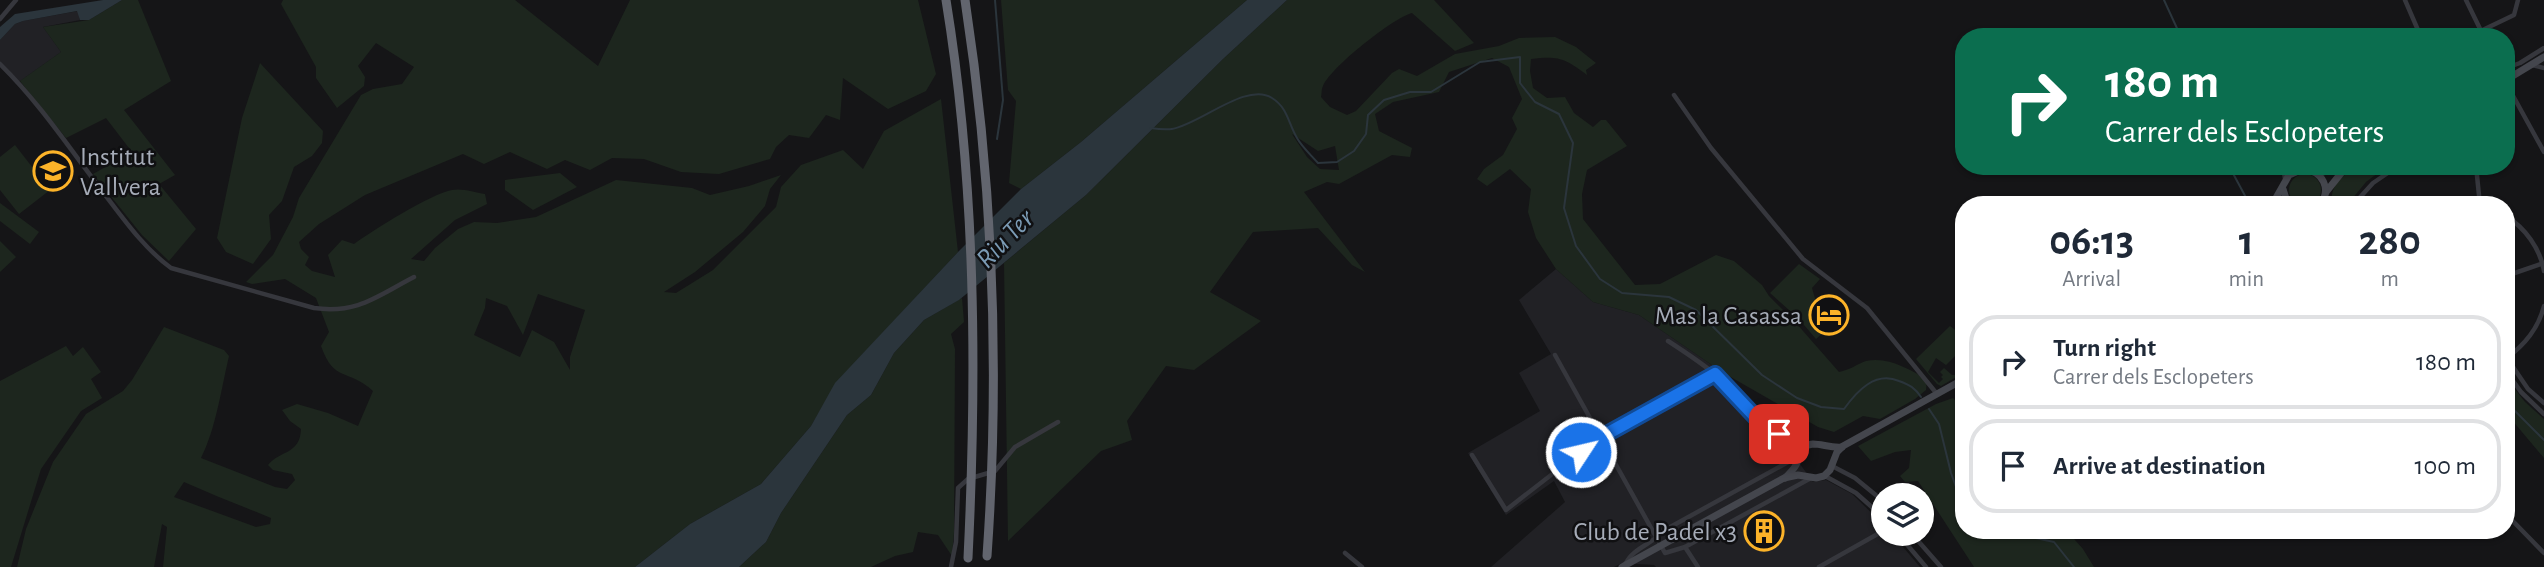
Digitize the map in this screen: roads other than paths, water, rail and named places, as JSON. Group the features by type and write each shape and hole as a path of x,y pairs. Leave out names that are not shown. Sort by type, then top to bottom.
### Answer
{"highway":[{"path":"946,0 958,94 971,249 974,407 968,558"},
{"path":"965,0 979,103 989,246 993,427 987,556"}],"main road":[{"path":"2515,75 2544,57"},
{"path":"2277,196 2291,175"},
{"path":"2316,175 2324,181 2324,196"},
{"path":"2327,196 2342,175"},
{"path":"2284,184 2285,196"},
{"path":"1784,478 1806,447 1813,444 1824,447 1843,446 1955,384"},
{"path":"1624,566 1659,543 1784,478 1824,476 1843,446"},
{"path":"1824,447 1830,453 1832,463"},
{"path":"1798,458 1800,470 1809,477"}],"street":[{"path":"6,0 11,6"},
{"path":"0,19 16,0"},
{"path":"2405,0 2417,28"},
{"path":"2466,0 2479,28"},
{"path":"2492,28 2514,15 2518,0"},
{"path":"2515,65 2544,47"},
{"path":"0,64 37,107 130,228 171,268 314,308 333,310 354,308 367,303 414,276"},
{"path":"2531,65 2544,68"},
{"path":"1674,95 1711,148 1804,259 1867,308 1935,395"},
{"path":"2515,98 2544,152"},
{"path":"2284,175 2284,184"},
{"path":"2362,196 2386,175"},
{"path":"2477,175 2479,196"},
{"path":"2515,222 2534,243 2544,271"},
{"path":"2515,273 2543,264"},
{"path":"2515,349 2531,335 2541,318 2544,306"},
{"path":"1668,341 1715,374 1761,423 1789,440 1813,444"},
{"path":"1555,355 1665,553 1685,547 1809,477"},
{"path":"2515,370 2528,388 2544,402"},
{"path":"1472,455 1506,510 1600,438 1715,374"},
{"path":"2515,384 2544,414"},
{"path":"951,567 956,542 958,488 968,479 995,471 1022,442 1058,422"},
{"path":"1659,543 1663,531 1798,458 1789,440"},
{"path":"1832,463 1871,491"},
{"path":"1824,476 1856,493 1871,506"},
{"path":"2515,523 2544,553"},
{"path":"1819,567 1871,538"},
{"path":"1908,546 1926,567"},
{"path":"1923,546 1941,567"},
{"path":"1685,547 1698,567"},
{"path":"1345,553 1362,567"}],"water":[{"path":"103,0 122,0 89,20 80,20 77,11 23,21 15,24 0,40 0,27 15,14"},
{"name":"Riu Ter","path":"1247,0 1287,0 1223,59 1086,195 959,300 924,320 894,353 871,395 847,415 781,513 766,542 739,567 635,567 690,524 761,484 811,426 835,383 1021,189 1081,142"}],"waterway":[{"path":"995,0 1003,100 997,139"},
{"path":"2164,0 2177,28"},
{"path":"1150,128 1169,129 1183,126 1236,99 1262,94 1281,106 1299,141 1318,163 1337,162 1354,151 1366,134 1368,115 1384,100 1410,92 1431,92 1480,62 1520,57 1520,83 1535,102 1559,114 1573,143 1564,208 1576,246 1600,279 1622,293 1669,297 1696,310 1762,375 1797,398 1821,407 1844,409 1867,384 1882,379 1906,384 1921,397"},
{"path":"2234,175 2245,196"},
{"path":"1929,409 1939,424 1955,484"},
{"path":"2515,411 2544,440"},
{"path":"2040,539 2054,542 2074,567"}],"place":[{"name":"Institut Vallvera","path":"53,171"},
{"name":"Mas la Casassa","path":"1829,315"},
{"name":"Club de Padel x3","path":"1764,531"}]}
